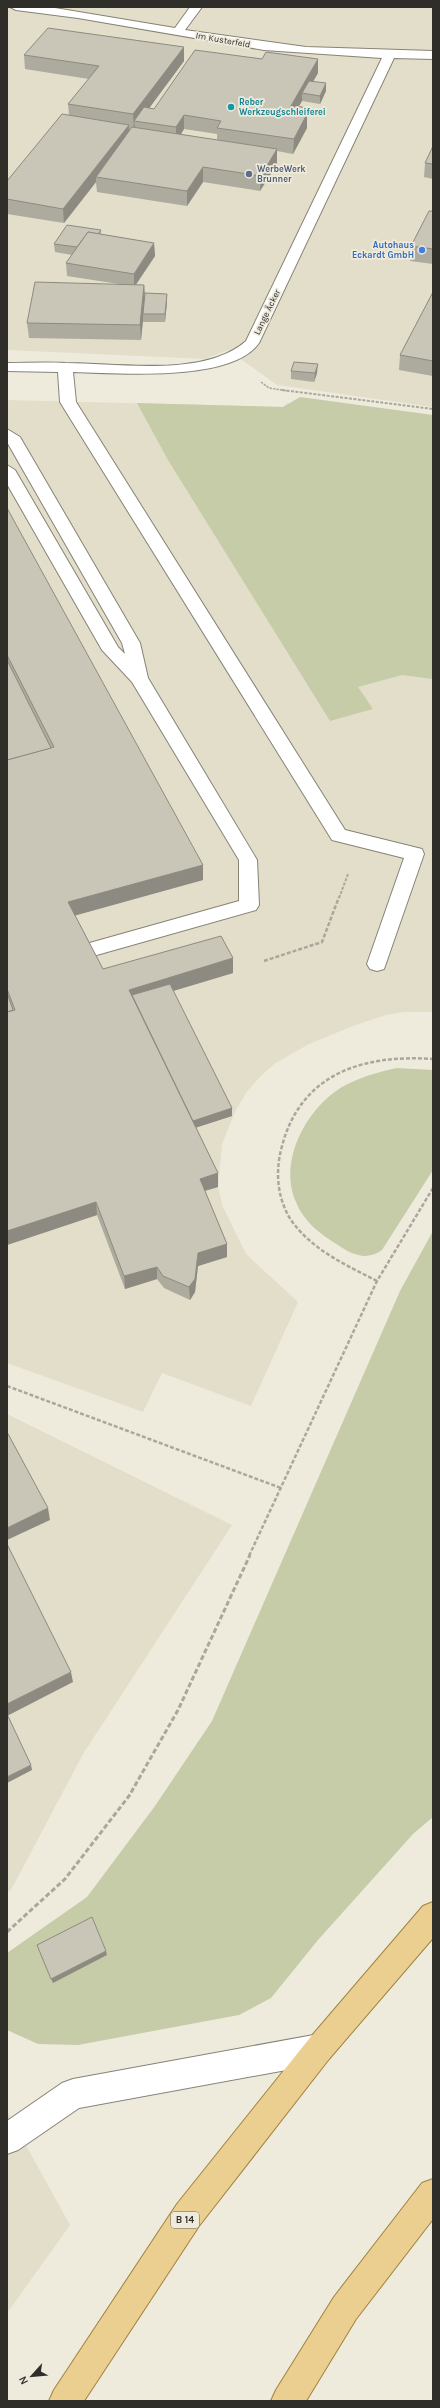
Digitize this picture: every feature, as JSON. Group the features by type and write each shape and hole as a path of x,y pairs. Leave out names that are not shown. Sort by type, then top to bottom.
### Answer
{"main road":[{"name":"B 14","path":"64,2401 188,2215 319,2050 433,1916"},
{"path":"287,2401 345,2308 433,2194"}],"street":[{"name":"Im Kusterfeld","path":"16,7 71,13 264,46 331,52 433,55"},
{"path":"178,32 196,7"},
{"name":"Lange Äcker","path":"7,367 178,369 206,365 229,358 243,351 252,342 390,54"},
{"path":"65,367 68,402 339,835 415,854 377,964"},
{"path":"7,434 12,437 131,643 139,678"},
{"path":"7,470 111,650 139,678 248,860 250,905 86,951 7,967"},
{"path":"7,2139 73,2094 319,2050"}],"path":[{"path":"229,358 269,388 433,409"},
{"path":"264,961 322,942 362,840"},
{"path":"377,1281 330,1258 308,1240 292,1221 281,1201 276,1177 280,1150 287,1125 300,1104 316,1086 335,1073 373,1060 418,1057 433,1059"},
{"path":"7,1932 64,1879 129,1796 178,1710 377,1281 433,1188"},
{"path":"7,1386 281,1488"}],"shaded area":[{"path":"7,7 433,7 433,407 277,385 228,350 205,359 7,350"},
{"path":"7,400 283,407 287,403 433,422 433,1012 404,1012 386,1015 353,1026 309,1044 274,1064 246,1093 235,1112 222,1144 218,1187 223,1207 246,1254 298,1302 251,1406 162,1373 143,1412 7,1363"},
{"path":"7,1414 232,1525 83,1754 11,1890 7,1892"},
{"path":"7,2111 70,2225 7,2313"}],"green space":[{"path":"300,397 433,415 433,679 402,675 358,687 373,709 330,721 168,460 137,403 283,407"},
{"path":"397,1068 433,1070 433,1170 382,1250 365,1256 354,1254 343,1249 325,1236 313,1227 303,1216 296,1202 291,1186 293,1153 307,1122 317,1108 329,1097 342,1087 356,1080"},
{"path":"433,1231 433,1817 413,1834 318,1940 271,1998 239,2015 78,2045 38,2044 7,2030 7,1953 87,1897 155,1806 212,1721 400,1291"}],"building":[{"path":"48,28 184,47 133,114 68,104 99,66 24,55"},
{"name":"Reber Werkzeugschleiferei","path":"195,50 262,59 266,52 318,59 288,111 307,114 294,139 217,128 221,121 184,115 176,127 134,121 144,107 154,109"},
{"path":"309,81 326,83 320,96 302,93"},
{"path":"295,106 307,108 304,113 291,111"},
{"path":"62,114 129,125 63,209 7,199 7,181"},
{"path":"132,127 277,149 261,176 203,167 187,191 96,177"},
{"path":"433,146 433,164 425,163"},
{"path":"429,211 433,211 433,249 411,246"},
{"path":"67,225 101,230 98,234 88,232 77,247 54,244"},
{"path":"88,232 154,243 134,274 66,263"},
{"path":"35,282 144,285 140,325 27,323"},
{"path":"433,292 433,361 400,355"},
{"path":"145,293 167,294 165,314 143,314"},
{"path":"294,362 318,364 315,373 291,371"},
{"path":"7,508 203,865 68,902 103,969 221,936 233,958 129,990 218,1173 200,1179 227,1244 198,1253 195,1279 189,1287 163,1276 157,1267 124,1276 96,1202 7,1231 7,1012 15,1010 7,989 7,760 54,747 7,655"},
{"path":"7,660 51,748 7,760"},
{"path":"170,984 232,1108 193,1121 132,995"},
{"path":"7,993 13,1010 7,1012"},
{"path":"7,1432 48,1508 7,1528"},
{"path":"7,1544 71,1672 7,1704"},
{"path":"7,1714 31,1765 7,1777"},
{"path":"92,1917 106,1951 51,1979 37,1945"}],"place":[{"name":"Reber Werkzeugschleiferei","path":"231,107"},
{"name":"WerbeWerk Brunner","path":"249,174"},
{"name":"Autohaus Eckardt GmbH","path":"422,250"}]}
